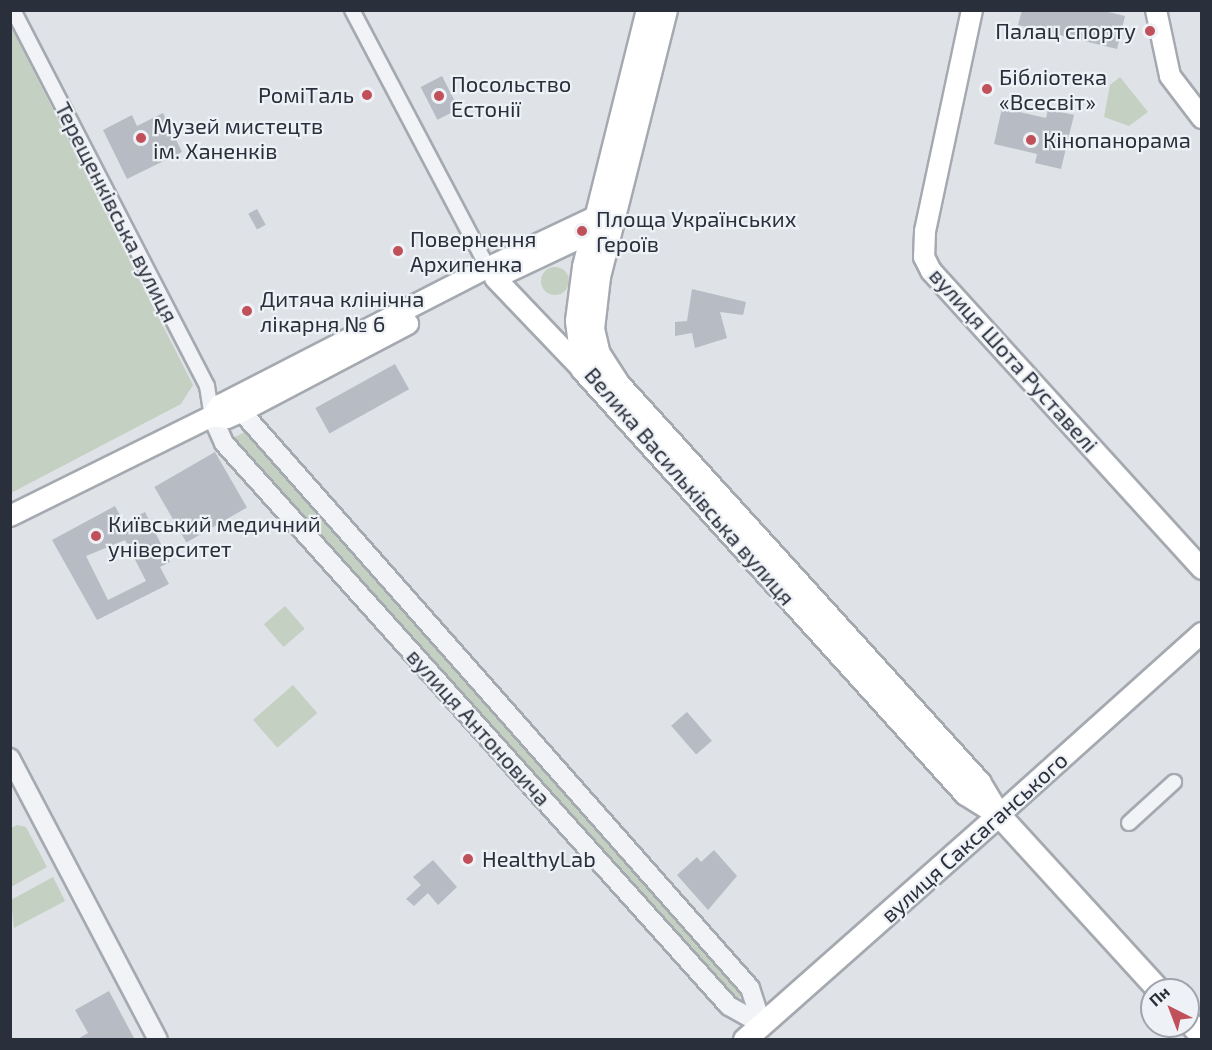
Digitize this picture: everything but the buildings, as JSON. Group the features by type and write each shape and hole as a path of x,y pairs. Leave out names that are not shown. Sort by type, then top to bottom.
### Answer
{"main road":[{"name":"Велика Васильківська вулиця","path":"648,10 602,222 577,321 583,370 966,794 999,815"},
{"name":"Велика Васильківська вулиця","path":"666,10 602,222 594,305 595,342 606,367 979,782 999,815 1148,978"},
{"name":"вулиця Шота Руставелі","path":"972,10 925,231 924,257 931,271 1202,569"},
{"path":"1156,10 1170,75 1202,118"},
{"path":"10,516 236,405 491,273 602,222"},
{"path":"491,273 583,370"},
{"name":"вулиця Саксаганського","path":"745,1040 769,1032 999,815 1202,633"}],"street":[{"name":"Терещенківська вулиця","path":"13,10 207,386 212,416"},
{"path":"352,10 491,273"},
{"name":"вулиця Антоновича","path":"236,405 736,971 750,988 769,1032"},
{"name":"вулиця Антоновича","path":"212,416 224,443 729,1006 769,1032"},
{"path":"10,758 158,1040"},
{"path":"1129,823 1174,782"}],"green space":[{"path":"11,27 193,385 181,404 11,493"},
{"path":"1120,77 1148,112 1129,126 1104,117 1110,85"},
{"path":"555,267 565,271 569,281 565,291 555,295 545,291 541,281 545,271"},
{"path":"254,427 750,988 729,1006 224,443"},
{"path":"285,606 305,629 284,647 264,624"},
{"path":"293,685 317,713 277,748 253,720"},
{"path":"17,825 26,827 47,867 11,887 11,828"},
{"path":"53,877 65,901 14,928 11,900"}],"place":[{"name":"Палац спорту","path":"1150,31"},
{"name":"Бібліотека «Всесвіт»","path":"987,89"},
{"name":"РоміТаль","path":"367,95"},
{"name":"Посольство Естонії","path":"439,96"},
{"name":"Музей мистецтв ім. Ханенків","path":"141,138"},
{"name":"Кінопанорама","path":"1031,140"},
{"name":"Площа Українських Героїв","path":"582,231"},
{"name":"Повернення Архипенка","path":"398,251"},
{"name":"Дитяча клінічна лікарня № 6","path":"247,311"},
{"name":"Київський медичний університет","path":"96,536"},
{"name":"HealthyLab","path":"468,859"}]}
